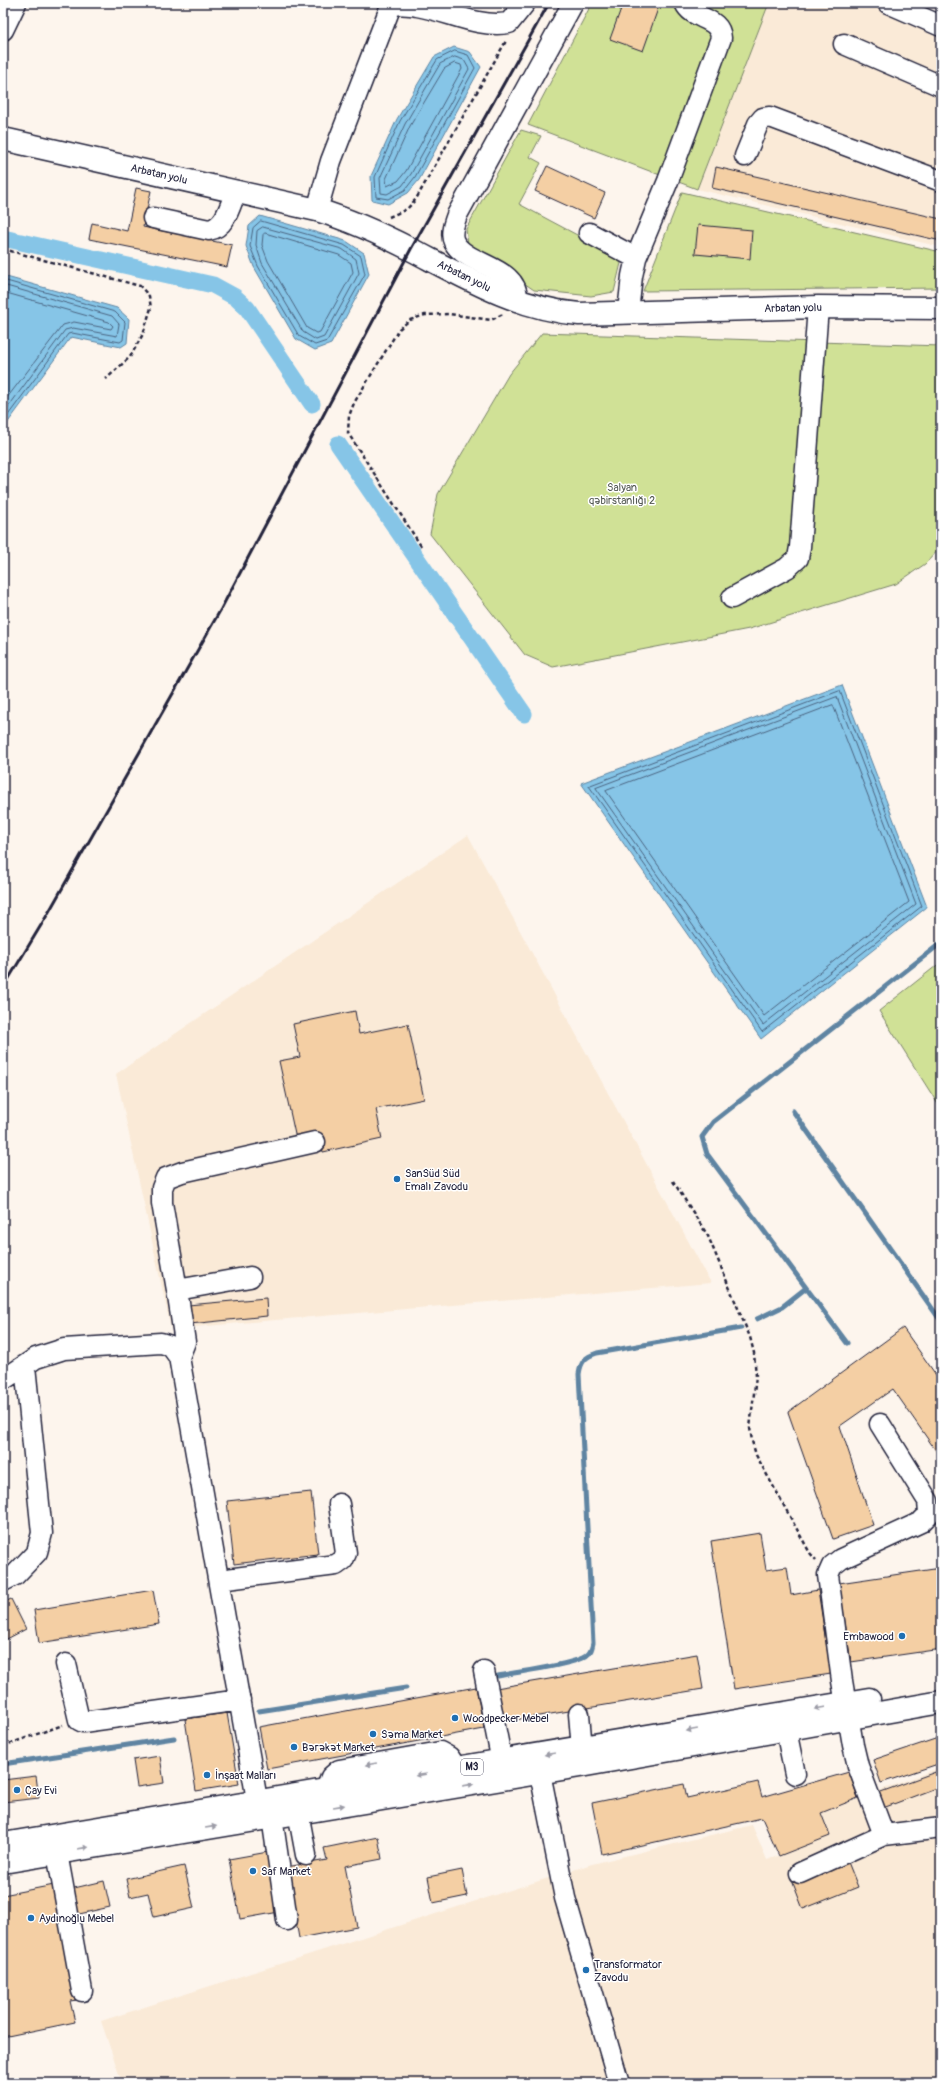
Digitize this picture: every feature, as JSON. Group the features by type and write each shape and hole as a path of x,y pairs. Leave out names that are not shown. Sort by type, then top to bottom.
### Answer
{"main road":[{"name":"Arbatan yolu","path":"3,139 236,191 317,210 347,219 372,230 468,279 517,301 559,312 818,308 941,308"},
{"name":"M3","path":"3,1844 263,1813 326,1790 582,1749 847,1711 941,1687"},
{"path":"3,1862 58,1853 263,1813 298,1812 540,1773 786,1730 847,1711 941,1702"}],"street":[{"path":"3,30 16,3"},
{"path":"317,210 331,161 392,4 416,6 466,21 497,25 509,23 525,3"},
{"path":"517,301 515,287 509,280 465,253 454,242 452,229 456,215 573,3"},
{"path":"628,312 632,276 636,258 668,181 721,38 720,30 715,23 693,13 686,3"},
{"path":"888,3 941,26"},
{"path":"844,44 941,86"},
{"path":"745,156 758,124 763,118 770,117 941,181"},
{"path":"153,218 210,230 217,229 222,224 236,191"},
{"path":"589,233 636,258"},
{"path":"732,598 788,568 798,558 818,308"},
{"path":"179,1357 185,1342 162,1203 162,1188 166,1178 182,1172 315,1142"},
{"path":"177,1290 250,1277"},
{"path":"3,1380 24,1366 50,1352 79,1348 161,1343 171,1346 179,1357 240,1700 287,1920"},
{"path":"3,1581 15,1575 37,1552 42,1532 24,1366"},
{"path":"880,1424 928,1500 929,1514 921,1522 841,1560 832,1566 828,1575 847,1711 858,1766 884,1835"},
{"path":"219,1580 336,1565 343,1560 346,1553 339,1504"},
{"path":"66,1664 79,1720 83,1722 240,1700"},
{"path":"484,1671 502,1762"},
{"path":"579,1714 582,1749"},
{"path":"786,1730 795,1774"},
{"path":"540,1773 565,1898 618,2083"},
{"path":"298,1812 306,1855"},
{"path":"800,1873 884,1835 941,1828"},
{"path":"58,1853 82,1991"}],"path":[{"path":"387,217 395,216 407,209 424,187 503,48 508,34 509,23"},
{"path":"3,249 140,286 149,296 151,308 143,334 130,357 106,379"},
{"path":"421,546 348,432 349,416 354,404 399,329 410,320 425,315 449,314 491,320 504,313 517,301"},
{"path":"673,1181 708,1236 750,1337 754,1353 756,1376 750,1428 756,1455 810,1553 828,1575"},
{"path":"3,1746 79,1720"}],"shaded area":[{"path":"769,3 868,3 941,35 941,247 697,189"},
{"name":"SanSüd Süd Emalı Zavodu","path":"468,835 711,1283 171,1329 116,1074"},
{"name":"Transformator Zavodu","path":"941,1767 941,2083 122,2083 101,2021 592,1864 752,1825 767,1860 830,1836 821,1813"}],"green space":[{"path":"592,3 769,3 697,189 528,125"},
{"path":"521,130 541,136 530,157 541,163 519,204 622,259 614,292 591,296 534,290 468,244 466,229"},
{"path":"682,192 941,252 941,288 643,291"},
{"name":"Salyan qəbirstanlığı 2","path":"542,333 941,346 941,547 925,564 896,584 749,629 553,667 525,655 430,534 438,494 509,374"},
{"path":"941,962 941,1109 879,1011"}],"water":[{"path":"454,47 470,52 481,67 419,180 408,193 388,204 372,200 371,176 397,119 434,57"},
{"path":"260,216 346,241 364,253 369,274 331,344 315,350 296,339 254,267 246,246 249,226"},
{"path":"3,276 117,308 129,319 127,343 121,347 71,337 3,429"},
{"path":"842,685 927,907 761,1039 581,783"}],"building":[{"path":"623,3 660,3 643,51 610,39"},
{"path":"547,166 605,193 594,218 535,191"},
{"path":"716,167 941,219 941,241 712,188"},
{"path":"136,188 151,191 143,227 232,245 227,267 89,239 92,223 127,231"},
{"path":"698,225 752,230 750,259 695,254"},
{"path":"355,1011 359,1034 408,1024 424,1099 376,1109 382,1139 323,1152 319,1134 296,1139 279,1061 300,1057 293,1024"},
{"path":"266,1298 267,1316 190,1324 188,1305"},
{"path":"903,1328 941,1382 941,1458 893,1389 840,1426 873,1525 833,1539 788,1412"},
{"path":"311,1492 318,1554 234,1564 227,1501"},
{"path":"760,1533 766,1570 787,1567 791,1595 818,1590 831,1674 734,1689 711,1541"},
{"path":"941,1568 941,1649 851,1662 839,1583"},
{"path":"153,1590 159,1624 39,1643 34,1610"},
{"path":"11,1599 26,1629 3,1641 3,1603"},
{"path":"697,1654 703,1689 502,1722 496,1688"},
{"path":"476,1687 484,1729 267,1769 259,1727"},
{"path":"227,1713 239,1784 196,1791 185,1719"},
{"path":"941,1737 941,1763 881,1783 873,1760"},
{"path":"160,1756 164,1783 137,1787 133,1760"},
{"path":"941,1770 941,1786 883,1808 878,1793"},
{"path":"849,1772 858,1798 821,1813 830,1836 779,1856 762,1818 602,1854 592,1803 684,1784 687,1798 758,1782 762,1797"},
{"path":"36,1776 39,1798 3,1802 3,1780"},
{"path":"378,1837 382,1859 345,1866 357,1927 299,1938 286,1867 327,1860 324,1848"},
{"path":"268,1852 279,1912 240,1919 229,1859"},
{"path":"848,1862 858,1887 803,1909 793,1883"},
{"path":"184,1866 194,1908 154,1917 148,1893 130,1897 126,1879"},
{"path":"462,1870 467,1896 433,1903 428,1877"},
{"path":"104,1881 110,1907 75,1915 70,1889"},
{"path":"54,1885 77,2000 70,2001 75,2022 3,2037 3,1895"}],"waterway":[{"path":"3,238 213,285 235,297 247,308 312,404"},
{"path":"338,444 524,714"},
{"path":"847,1343 707,1154 702,1137 713,1122 941,943"},
{"path":"793,1111 941,1321"},
{"path":"757,1319 782,1307 806,1288"},
{"path":"498,1676 544,1668 579,1659 588,1655 592,1647 579,1374 584,1360 597,1353 741,1328"},
{"path":"259,1711 406,1688"},
{"path":"3,1764 174,1738"}],"railway":[{"path":"3,988 46,917 221,609 411,249 549,3"}],"place":[{"name":"SanSüd Süd Emalı Zavodu","path":"397,1179"},
{"name":"Embawood","path":"902,1636"},
{"name":"Woodpecker Mebel","path":"455,1718"},
{"name":"Səma Market","path":"373,1734"},
{"name":"Bərəkət Market","path":"294,1747"},
{"name":"İnşaat Malları","path":"207,1775"},
{"name":"Çay Evi","path":"17,1790"},
{"name":"Saf Market","path":"253,1871"},
{"name":"Aydınoğlu Mebel","path":"31,1918"},
{"name":"Transformator Zavodu","path":"586,1970"}]}
